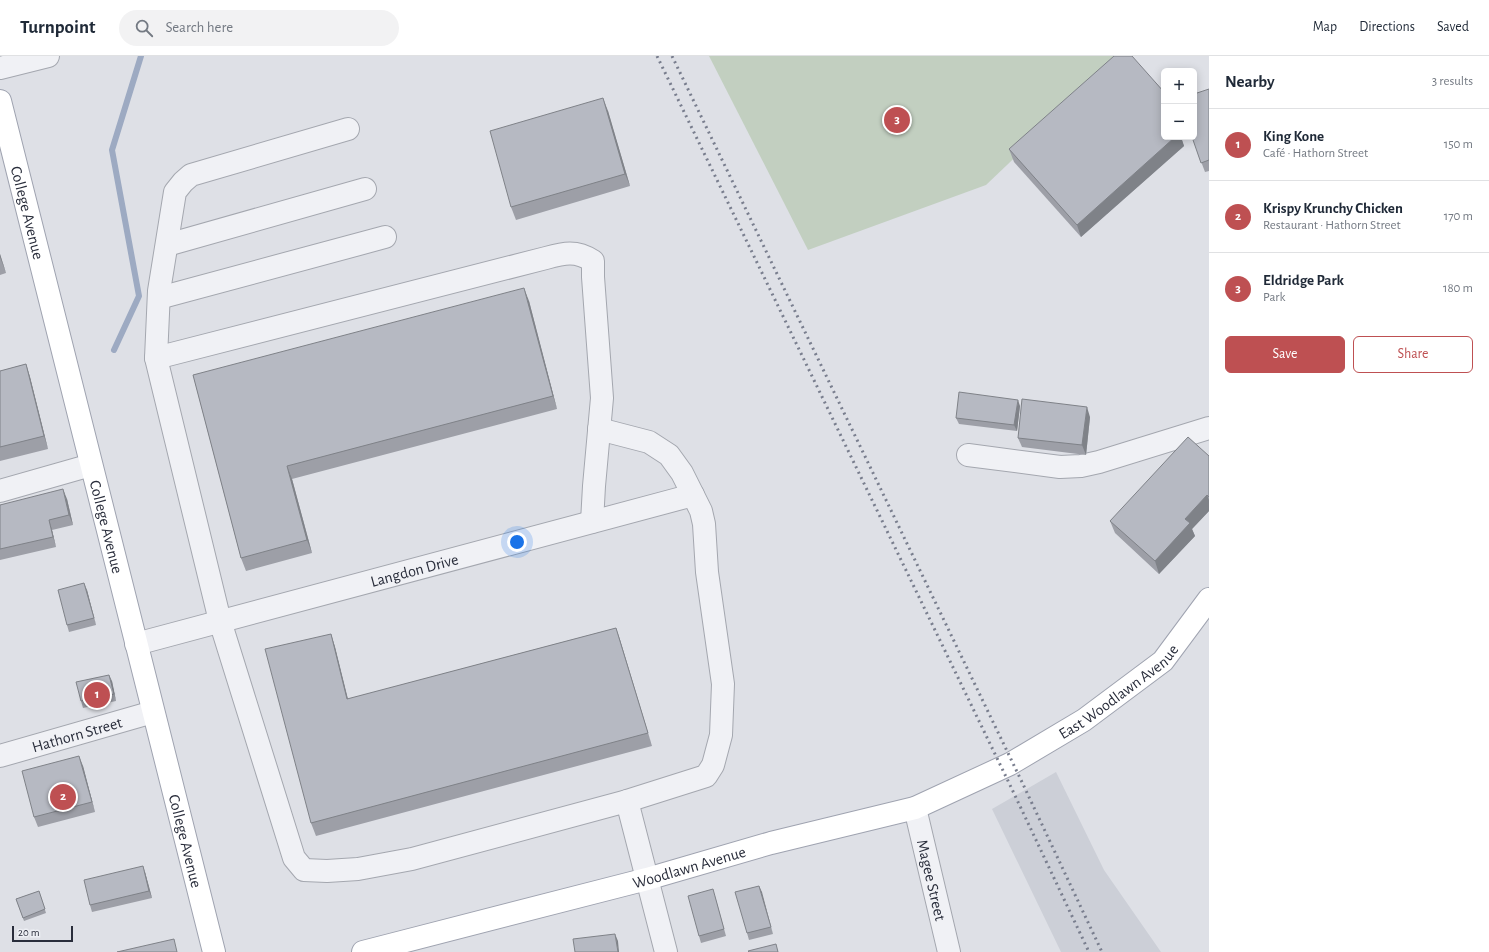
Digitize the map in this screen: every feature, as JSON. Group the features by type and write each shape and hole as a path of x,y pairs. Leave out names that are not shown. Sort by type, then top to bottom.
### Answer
{"main road":[{"name":"College Avenue","path":"0,101 214,952"},
{"name":"East Woodlawn Avenue","path":"1010,764 1084,720 1163,661 1209,599"},
{"name":"Woodlawn Avenue","path":"363,952 647,879 771,844 915,808 1010,764"}],"street":[{"path":"0,68 48,56"},
{"path":"348,129 191,175 183,182 175,192 159,298 156,358 220,621 294,858 304,870 327,871 358,869 412,859 626,801 706,776 713,765 721,735 722,684 707,572 704,524 701,511 682,473 670,455 649,442 599,429"},
{"path":"167,246 365,189"},
{"path":"159,298 385,237"},
{"path":"156,358 568,253 584,256 593,261 602,398 592,522"},
{"path":"968,455 1060,467 1081,466 1100,462 1209,428"},
{"path":"0,490 91,465"},
{"name":"Langdon Drive","path":"136,644 693,495"},
{"name":"Hathorn Street","path":"0,756 153,712"},
{"path":"626,801 666,952"},
{"name":"Magee Street","path":"915,808 949,952"}],"shaded area":[{"path":"1056,772 1104,870 1161,952 1061,952 992,809"}],"green space":[{"path":"709,56 1121,56 986,185 808,250"}],"building":[{"path":"1114,56 1132,56 1161,89 1161,140 1172,140 1077,225 1009,149"},
{"path":"1209,89 1209,160 1201,163 1193,140 1197,140 1197,93"},
{"path":"603,98 625,174 511,207 490,131"},
{"path":"524,288 553,396 287,466 307,540 241,558 193,375"},
{"path":"26,364 44,436 0,447 0,371"},
{"path":"959,392 1018,400 1014,425 956,418"},
{"path":"1022,399 1087,407 1082,445 1018,438"},
{"path":"1188,437 1209,456 1209,497 1207,495 1185,519 1190,523 1155,561 1110,521"},
{"path":"63,489 69,515 49,520 53,537 0,549 0,505"},
{"path":"84,583 94,618 67,625 58,590"},
{"path":"616,628 648,733 311,823 265,649 331,634 347,699"},
{"path":"109,675 114,694 81,701 76,682"},
{"path":"79,756 92,802 34,817 22,771"},
{"path":"143,866 149,891 90,905 84,880"},
{"path":"759,886 771,927 747,933 735,892"},
{"path":"713,889 724,929 699,936 688,896"},
{"path":"39,891 45,909 23,918 16,899"},
{"path":"615,934 618,952 575,952 573,939"},
{"path":"174,939 177,952 117,952"},
{"path":"776,944 778,952 748,951"}],"waterway":[{"path":"114,350 139,296 112,150 141,56"}],"railway":[{"path":"657,56 1010,785 1089,952"},
{"path":"672,56 1021,780 1102,952"}],"place":[{"name":"Eldridge Park","path":"897,120"},
{"name":"King Kone","path":"97,695"},
{"name":"Krispy Krunchy Chicken","path":"63,797"}]}
